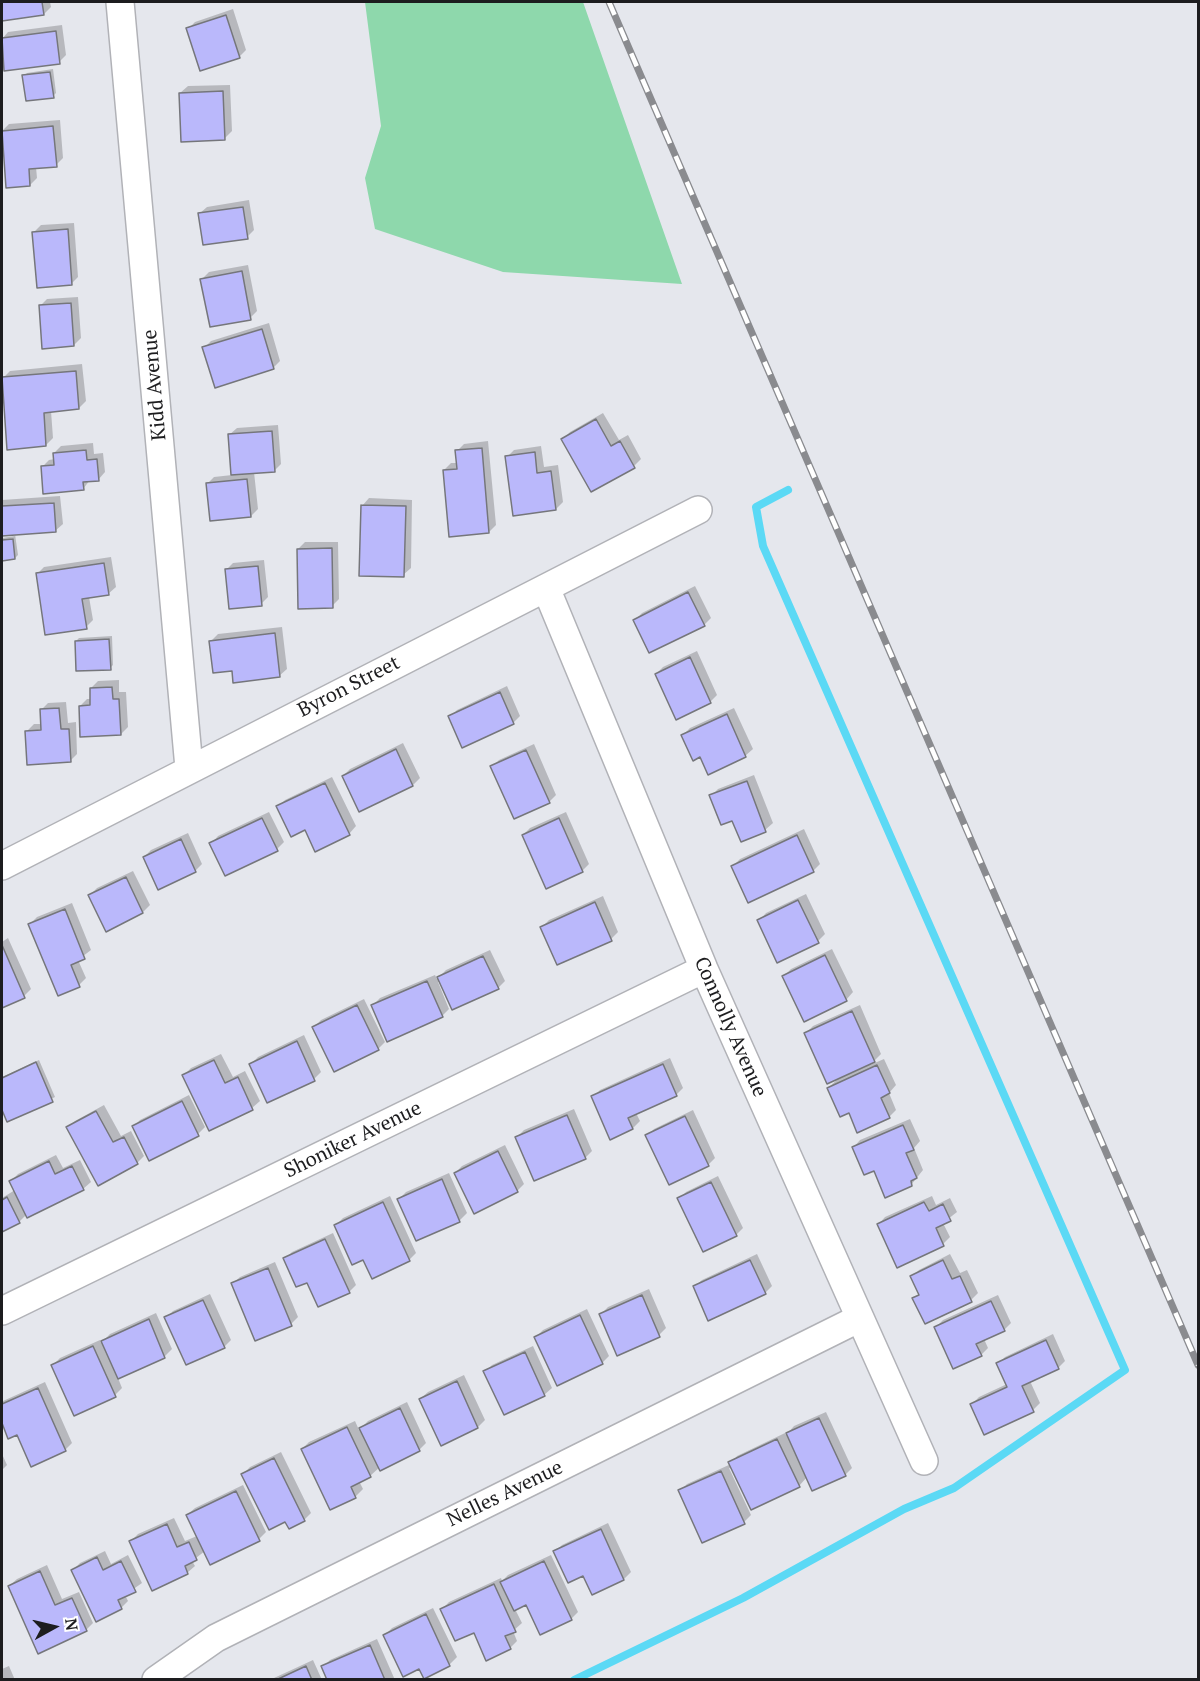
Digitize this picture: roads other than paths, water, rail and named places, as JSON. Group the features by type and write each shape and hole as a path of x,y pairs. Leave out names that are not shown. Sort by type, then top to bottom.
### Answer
{"street":[{"name":"Kidd Avenue","path":"120,2 189,768"},
{"name":"Byron Street","path":"2,866 189,768 698,510"},
{"name":"Connolly Avenue","path":"546,588 704,969 924,1461"},
{"name":"Shoniker Avenue","path":"2,1311 704,969"},
{"name":"Nelles Avenue","path":"156,1680 216,1638 860,1318"}],"waterway":[{"path":"574,1680 743,1598 904,1509 954,1488 1125,1370 763,546 756,507 788,490"}],"railway":[{"path":"609,2 1198,1365"}]}
